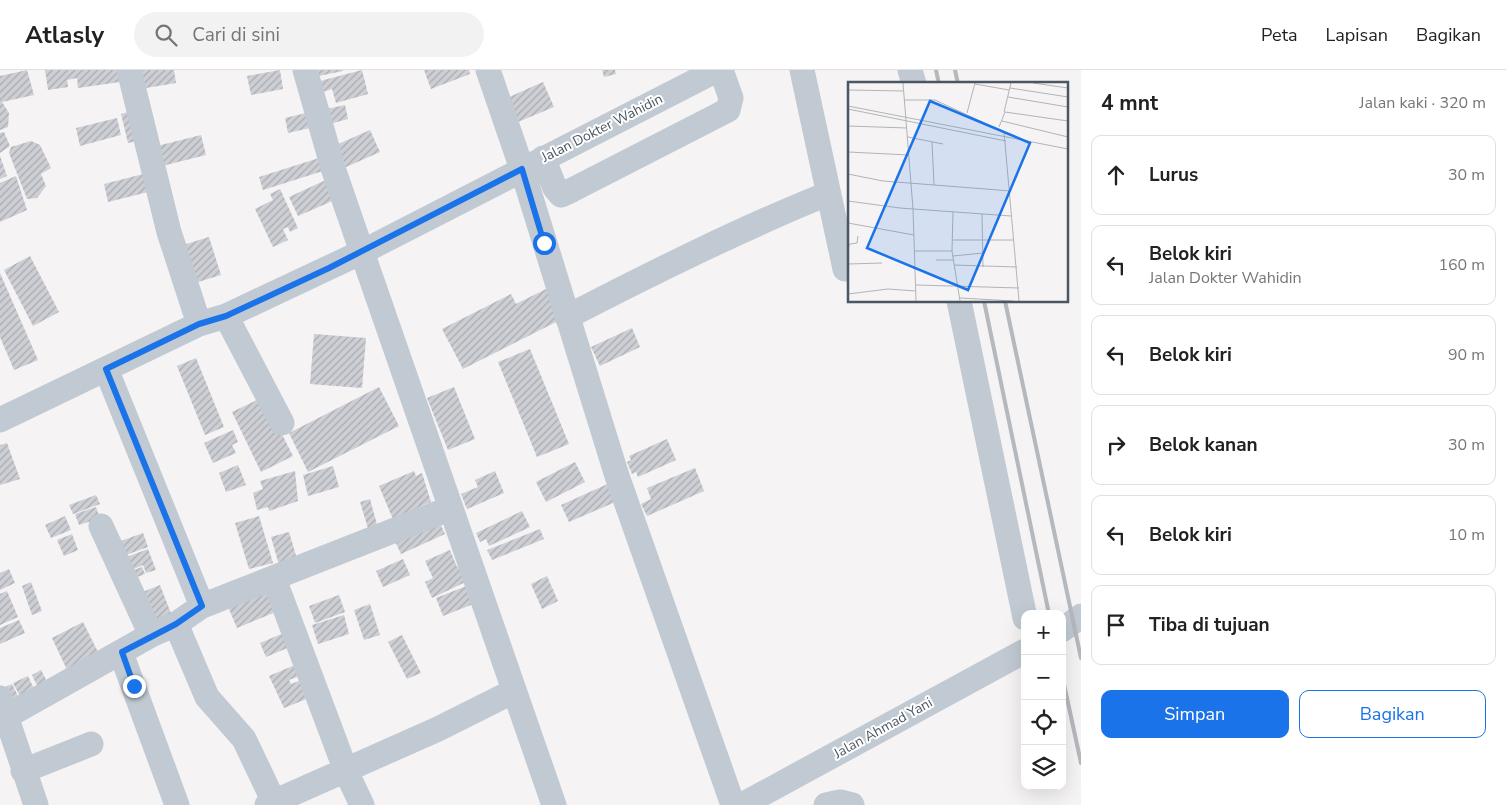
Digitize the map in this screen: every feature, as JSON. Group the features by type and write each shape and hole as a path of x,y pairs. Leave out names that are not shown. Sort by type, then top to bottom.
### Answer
{"street":[{"path":"129,70 169,232 199,324"},
{"path":"305,70 333,168 554,805"},
{"path":"488,70 533,163 567,316 617,476 677,641 733,805"},
{"path":"533,163 561,195 572,190 728,110 731,98 719,70"},
{"name":"Jalan Dokter Wahidin","path":"0,420 199,324 226,316 362,252 533,163 688,77 719,70"},
{"path":"802,70 827,194 845,269"},
{"path":"567,316 776,214 827,194"},
{"path":"959,302 1023,610"},
{"path":"226,316 282,423"},
{"path":"106,369 202,606"},
{"path":"36,805 2,710 176,624 202,606 451,508"},
{"path":"101,526 152,635"},
{"path":"274,579 346,771 362,805"},
{"path":"1066,627 1081,616"},
{"path":"176,624 207,696 244,739 270,804 346,771 514,691"},
{"path":"122,652 177,805"},
{"name":"Jalan Ahmad Yani","path":"742,805 768,799 1021,654"},
{"path":"23,770 91,744"},
{"path":"826,805 840,802 852,805"}],"building":[{"path":"27,70 34,95 2,102 9,113 8,127 0,130 0,76"},
{"path":"45,70 119,70 120,82 78,88 77,78 67,80 68,87 48,90"},
{"path":"137,70 174,70 176,83 140,89"},
{"path":"280,70 283,89 251,95 247,76"},
{"path":"318,70 343,70 343,71 319,76"},
{"path":"362,70 368,94 336,103 332,89 323,92 320,81"},
{"path":"424,70 469,70 470,74 431,89"},
{"path":"602,70 615,70 616,74 604,77"},
{"path":"543,82 554,107 518,122 507,98"},
{"path":"345,105 348,119 326,125 322,110"},
{"path":"136,110 143,140 128,143 121,114"},
{"path":"306,113 310,128 288,133 285,118"},
{"path":"117,118 121,135 80,146 76,128"},
{"path":"370,130 380,152 344,168 334,146"},
{"path":"4,132 10,146 0,153 0,133"},
{"path":"201,135 206,155 162,166 157,146"},
{"path":"31,141 40,145 51,168 41,174 46,186 37,198 27,199 9,153 11,147"},
{"path":"0,156 7,176 0,179"},
{"path":"319,158 323,171 263,190 259,177"},
{"path":"147,173 152,191 108,202 104,184"},
{"path":"16,176 27,210 0,222 0,183"},
{"path":"328,179 337,199 298,216 289,197"},
{"path":"280,189 298,228 290,232 288,227 283,229 288,240 273,247 255,209 273,200 270,194"},
{"path":"209,237 221,275 195,283 183,245"},
{"path":"30,256 59,312 33,326 4,270"},
{"path":"0,273 38,360 14,370 0,337"},
{"path":"548,288 564,318 463,369 442,329 511,294 516,304"},
{"path":"632,328 640,347 600,366 591,347"},
{"path":"314,334 366,338 362,388 310,384"},
{"path":"530,349 569,444 537,457 498,362"},
{"path":"196,358 224,427 205,435 177,366"},
{"path":"379,387 399,426 308,472 289,433"},
{"path":"454,387 475,439 448,450 427,398"},
{"path":"263,397 293,456 261,472 232,412"},
{"path":"233,430 238,442 232,445 236,453 213,463 204,443"},
{"path":"667,439 676,460 638,477 636,472 632,474 627,462 631,460 629,456"},
{"path":"7,443 20,479 0,485 0,445"},
{"path":"575,462 585,482 546,502 536,482"},
{"path":"238,465 246,485 226,492 219,473"},
{"path":"333,466 339,487 308,496 303,475"},
{"path":"695,468 704,491 647,516 641,504 651,499 647,488"},
{"path":"295,471 298,501 269,511 268,507 257,510 253,493 263,489 260,481"},
{"path":"414,471 416,476 422,473 431,502 417,508 395,524 379,486"},
{"path":"495,471 504,493 467,509 461,494 478,487 475,480"},
{"path":"612,482 620,500 569,522 561,505"},
{"path":"96,495 100,504 73,514 69,505"},
{"path":"370,499 379,532 370,535 360,502"},
{"path":"96,507 100,518 79,525 75,514"},
{"path":"522,511 530,527 489,546 486,539 480,542 476,533"},
{"path":"65,516 71,530 51,538 45,525"},
{"path":"259,516 273,563 249,569 235,523"},
{"path":"437,517 445,534 401,554 393,537"},
{"path":"540,529 544,539 492,560 487,550"},
{"path":"289,532 297,559 279,565 271,537"},
{"path":"143,533 148,547 123,556 118,542"},
{"path":"72,534 78,550 64,556 57,540"},
{"path":"148,549 156,570 146,573 143,565 129,571 124,558"},
{"path":"450,550 457,567 467,563 474,578 432,598 425,582 433,578 425,561"},
{"path":"403,559 410,575 383,587 376,571"},
{"path":"142,567 145,574 132,579 129,572"},
{"path":"9,569 15,583 0,590 0,573"},
{"path":"547,576 558,601 542,609 531,584"},
{"path":"31,582 42,611 32,615 22,586"},
{"path":"474,583 481,601 443,616 436,598"},
{"path":"160,585 172,616 151,625 138,594"},
{"path":"7,591 18,617 0,625 0,594"},
{"path":"270,592 278,611 237,628 226,602"},
{"path":"339,595 345,612 315,623 309,606"},
{"path":"370,604 380,635 364,640 354,610"},
{"path":"344,615 349,634 318,644 312,625"},
{"path":"19,620 25,633 0,644 0,628"},
{"path":"83,622 100,656 68,672 52,638"},
{"path":"291,630 297,644 266,657 260,643"},
{"path":"402,635 421,673 407,679 388,642"},
{"path":"302,662 307,673 289,680 291,684 307,678 314,696 284,708 269,676"},
{"path":"41,670 49,685 39,690 32,675"},
{"path":"28,676 36,693 22,700 13,683"},
{"path":"12,684 20,700 13,703 5,687"}],"railway":[{"path":"936,70 939,82"},
{"path":"955,70 958,82"},
{"path":"984,302 1048,610"},
{"path":"1005,302 1081,658"},
{"path":"1066,694 1081,763"}],"route":[{"path":"134,686 122,652 176,624 202,606 106,369 199,324 226,316 329,268 522,169 544,243"}]}
